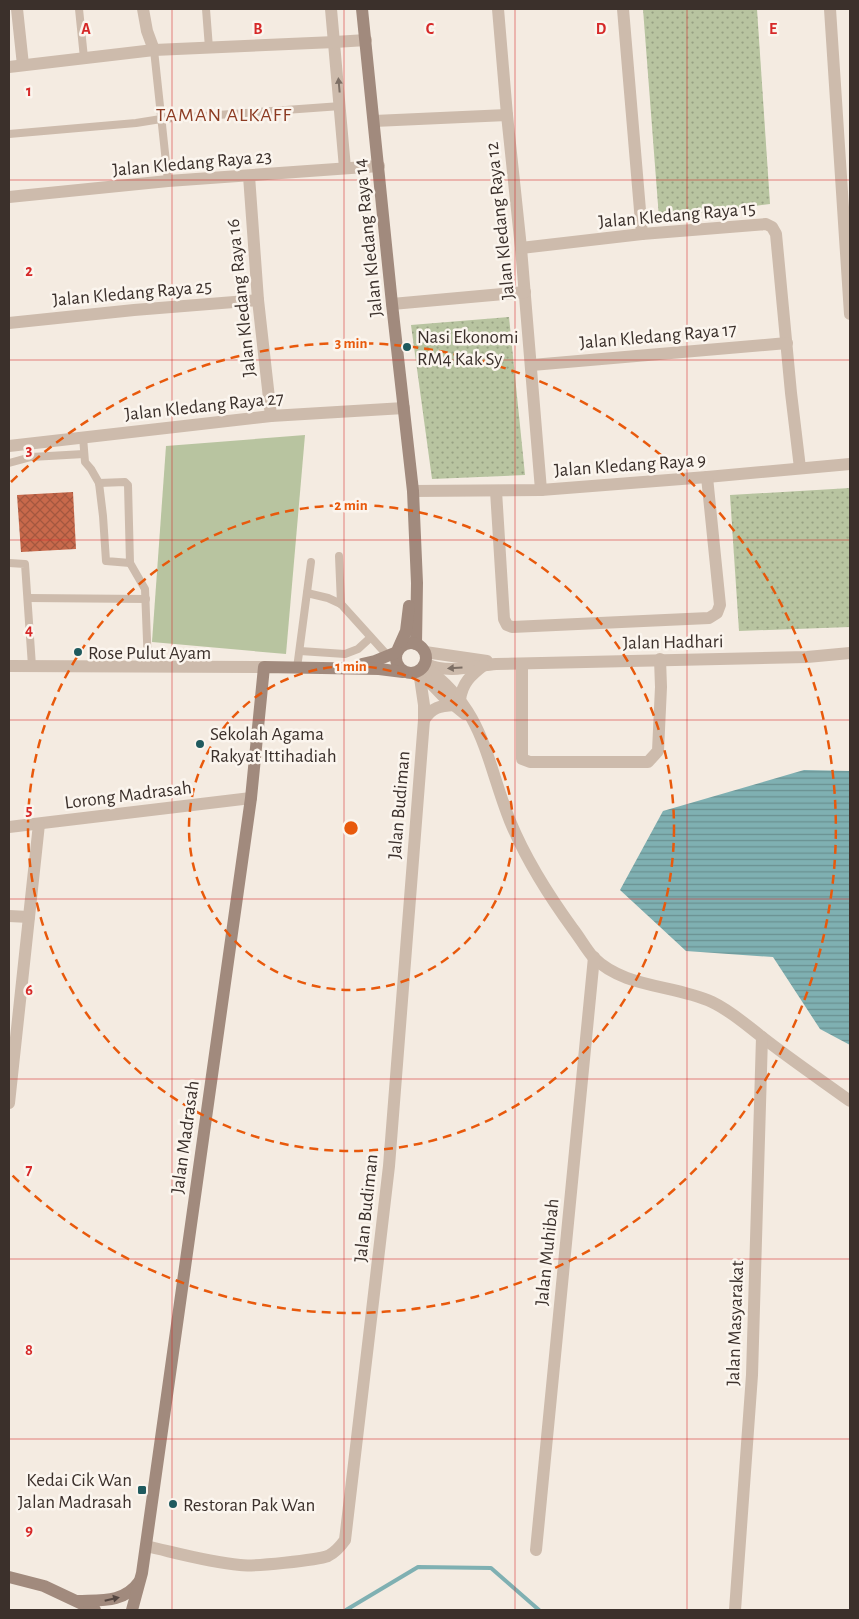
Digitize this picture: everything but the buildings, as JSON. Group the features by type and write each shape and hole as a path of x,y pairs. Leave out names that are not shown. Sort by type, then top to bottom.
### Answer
{"street":[{"path":"18,9 23,65"},
{"path":"143,9 147,31 154,50"},
{"path":"331,9 345,168"},
{"name":"Jalan Kledang Raya 14","path":"362,9 413,491 422,659"},
{"name":"Jalan Kledang Raya 12","path":"498,9 532,365 541,490"},
{"path":"623,9 642,234"},
{"path":"830,9 847,197 850,314"},
{"path":"9,67 154,50 366,40"},
{"path":"374,121 507,115"},
{"name":"Jalan Kledang Raya 23","path":"9,197 168,181 379,166"},
{"name":"Jalan Kledang Raya 16","path":"249,176 258,300 271,416"},
{"name":"Jalan Kledang Raya 15","path":"521,248 642,234 766,224 772,227 776,234 800,468"},
{"path":"392,304 525,292"},
{"name":"Jalan Kledang Raya 25","path":"9,323 258,300"},
{"name":"Jalan Kledang Raya 17","path":"532,365 787,343"},
{"name":"Jalan Kledang Raya 27","path":"9,446 271,416 404,408"},
{"name":"Jalan Kledang Raya 9","path":"413,491 541,490 850,464"},
{"path":"496,491 504,620 506,625 512,628 709,618 718,613 720,606 707,477"},
{"name":"Jalan Kledang Raya 14","path":"394,652 406,631 410,600 417,583"},
{"path":"328,668 361,664 394,652 405,644 438,676 457,702 476,723 490,757 510,822 533,866 565,918 594,957 612,971 635,981 710,1001 733,1013 762,1037 850,1102"},
{"path":"394,652 396,663 403,672"},
{"name":"Jalan Hadhari","path":"422,659 476,658 490,664 522,664 660,659 807,657 850,653"},
{"path":"9,666 379,669 411,674 422,659"},
{"name":"Jalan Budiman","path":"146,1546 216,1562 243,1566 328,1556 339,1550 345,1540 389,1166 424,720 422,659"},
{"path":"522,664 522,759 530,762 648,762 658,751 661,687 660,659"},
{"path":"457,702 467,680 490,664"},
{"name":"Jalan Madrasah","path":"132,1610 138,1593 146,1546 251,798 264,667"},
{"path":"424,720 433,708 457,702"},
{"name":"Lorong Madrasah","path":"9,827 251,798"},
{"path":"9,1103 12,1051 39,824"},
{"path":"9,916 29,917"},
{"name":"Jalan Muhibah","path":"536,1550 594,957"},
{"name":"Jalan Masyarakat","path":"735,1610 752,1375 762,1037"},
{"path":"75,1601 115,1599 130,1591 141,1578"},
{"path":"12,1579 44,1586 95,1610"},
{"path":"138,1593 138,1610"}],"lane":[{"path":"79,9 84,58"},
{"path":"206,9 209,48"},
{"path":"154,50 168,181"},
{"path":"9,134 162,119 341,106"},
{"path":"82,438 85,462 99,484 106,562 130,563"},
{"path":"9,463 31,457 84,454"},
{"path":"99,484 125,482 128,485 130,563 145,589 148,666"},
{"path":"339,556 341,604"},
{"path":"298,668 311,562"},
{"path":"9,563 25,564 32,666"},
{"path":"307,593 328,598 341,604 370,638 394,652"},
{"path":"28,598 146,599"},
{"path":"300,651 345,654 358,649 370,638"}],"green space":[{"path":"643,9 757,9 770,204 659,218"},
{"path":"509,317 525,475 432,479 411,325"},
{"path":"305,435 286,654 152,642 166,446"},
{"path":"850,488 850,627 739,631 730,495"}],"water":[{"path":"804,770 850,771 850,1045 820,1029 773,957 686,951 620,890 663,811"}],"waterway":[{"path":"346,1610 418,1567 491,1568 539,1610"}],"place":[{"name":"Nasi Ekonomi RM4 Kak Sy","path":"407,347"},
{"name":"Rose Pulut Ayam","path":"78,652"},
{"name":"Sekolah Agama Rakyat Ittihadiah","path":"200,744"},
{"name":"Kedai Cik Wan Jalan Madrasah","path":"142,1490"},
{"name":"Restoran Pak Wan","path":"173,1504"}],"district":[{"name":"TAMAN ALKAFF","path":"224,114"}]}
